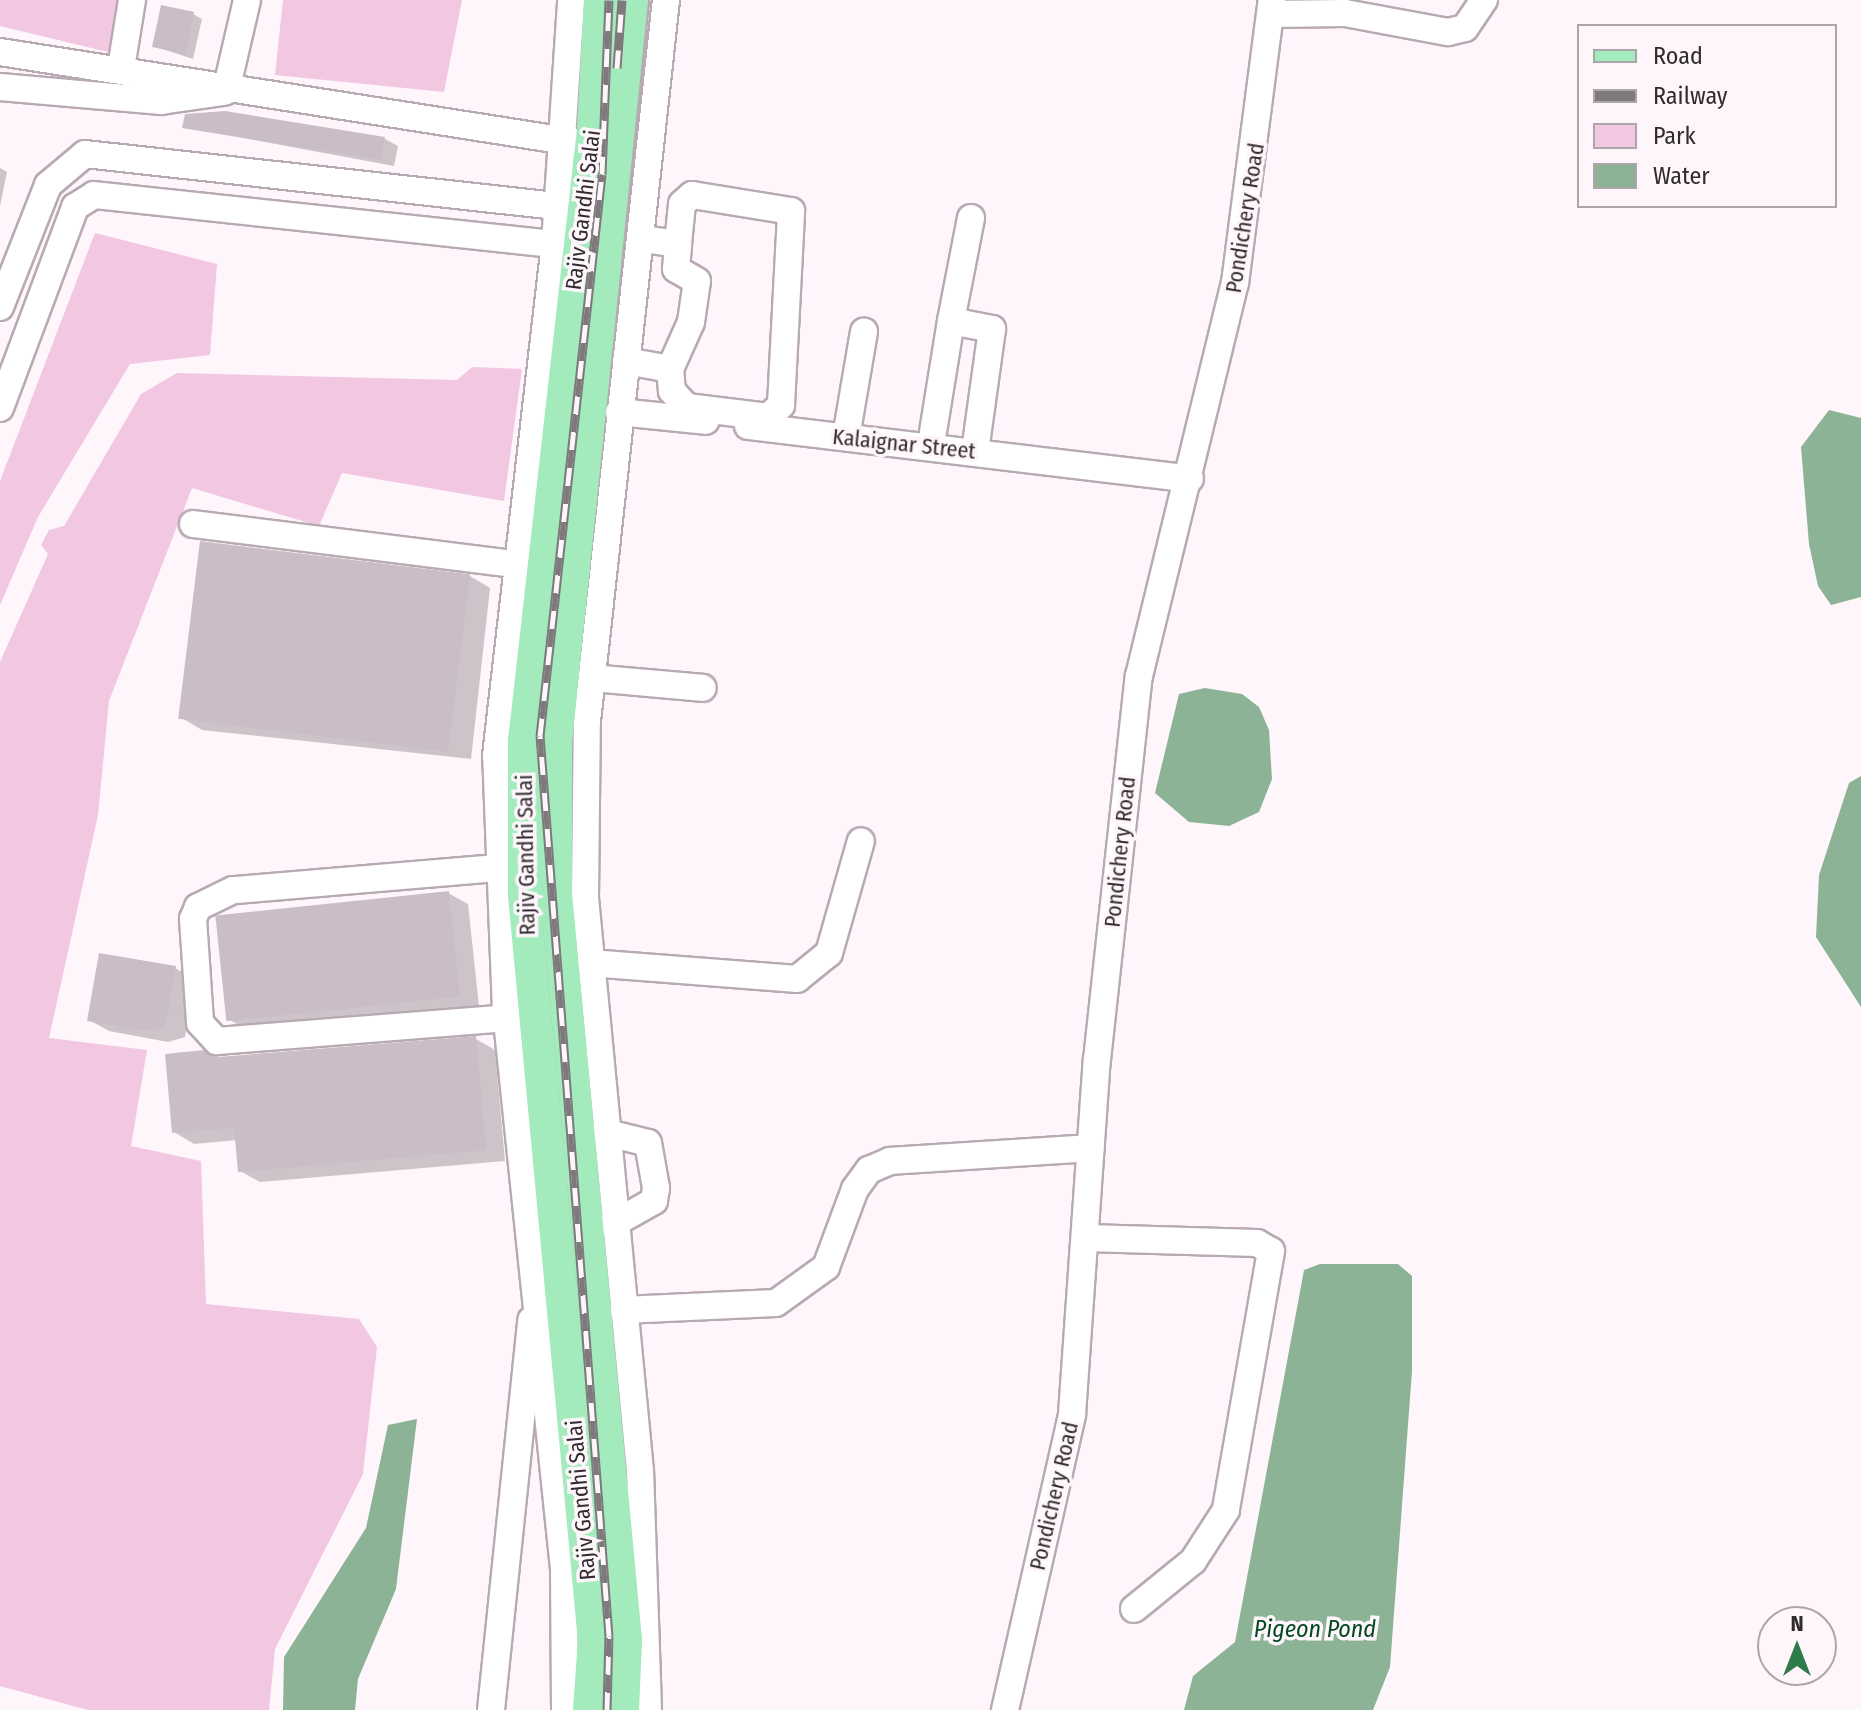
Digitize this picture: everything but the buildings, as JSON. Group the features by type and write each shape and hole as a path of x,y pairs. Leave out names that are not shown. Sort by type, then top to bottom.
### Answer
{"main road":[{"name":"Rajiv Gandhi Salai","path":"600,0 585,209 610,250 556,742 556,894 626,1640 623,1710"},
{"name":"Rajiv Gandhi Salai","path":"589,1710 594,1641 562,1412 524,895 524,741 569,325 567,246 585,209 632,0"},
{"path":"569,325 601,330"}],"street":[{"path":"121,68 132,0"},
{"path":"226,91 246,0"},
{"path":"0,307 48,185 85,154 341,179 585,209 559,140 571,0"},
{"path":"648,1710 640,1471 613,1224 590,963 592,678 666,0"},
{"path":"1272,7 1345,7 1448,32 1465,28 1484,0"},
{"name":"Pondichery Road","path":"1005,1710 1072,1414 1091,1148 1139,676 1164,555 1190,479 1235,283 1272,7"},
{"path":"0,52 121,68 226,91 591,144"},
{"path":"0,87 161,101 226,91"},
{"path":"337,218 341,179"},
{"path":"692,195 780,205 793,216 777,413 687,407 672,391 670,369 691,322 697,281 676,269 678,244 682,204 692,195"},
{"path":"0,408 84,198 337,218 610,250"},
{"path":"933,432 971,218"},
{"path":"642,239 678,244"},
{"path":"565,1710 562,1412 537,1273 507,1018 497,868 496,756 516,564 567,246"},
{"path":"951,321 992,329 975,452"},
{"path":"846,437 864,332"},
{"path":"626,361 670,369"},
{"name":"Kalaignar Street","path":"619,412 1190,479"},
{"path":"193,524 516,564"},
{"path":"592,678 703,688"},
{"path":"590,963 797,979 829,953 861,841"},
{"path":"497,868 233,890 198,907 193,919 200,1023 217,1041 507,1018"},
{"path":"604,1132 648,1143 656,1188 654,1201 613,1224"},
{"path":"623,1310 776,1303 826,1267 855,1189 869,1170 890,1161 1091,1148"},
{"path":"1086,1238 1257,1243 1271,1251 1226,1510 1193,1561 1134,1609"},
{"path":"491,1710 537,1273"}],"green space":[{"path":"0,0 118,0 108,52 0,26"},
{"path":"283,0 462,0 444,92 275,75"},
{"path":"95,233 217,264 210,355 130,364 38,517 0,605 0,481"},
{"path":"472,367 522,369 504,501 342,473 319,526 192,488 109,701 98,815 49,1038 147,1050 131,1146 201,1161 206,1304 359,1319 377,1347 363,1474 275,1649 269,1710 88,1710 0,1686 0,662 48,554 41,545 49,530 64,526 141,394 177,373 457,380"}],"water":[{"path":"1829,410 1861,418 1861,597 1831,605 1818,586 1809,544 1801,447"},
{"path":"1205,688 1242,694 1259,707 1269,730 1272,779 1259,812 1229,826 1189,822 1155,793 1179,694"},
{"path":"1861,776 1861,1007 1816,937 1819,875 1849,783"},
{"name":"Pigeon Pond","path":"1320,1264 1398,1264 1412,1276 1412,1371 1390,1667 1373,1710 1184,1710 1193,1676 1235,1642 1304,1270"},
{"path":"417,1419 396,1589 358,1679 355,1710 283,1710 284,1657 366,1528 388,1425"}],"railway":[{"path":"607,1710 609,1636 540,736 602,174 609,0"},
{"path":"617,68 622,0"}]}
